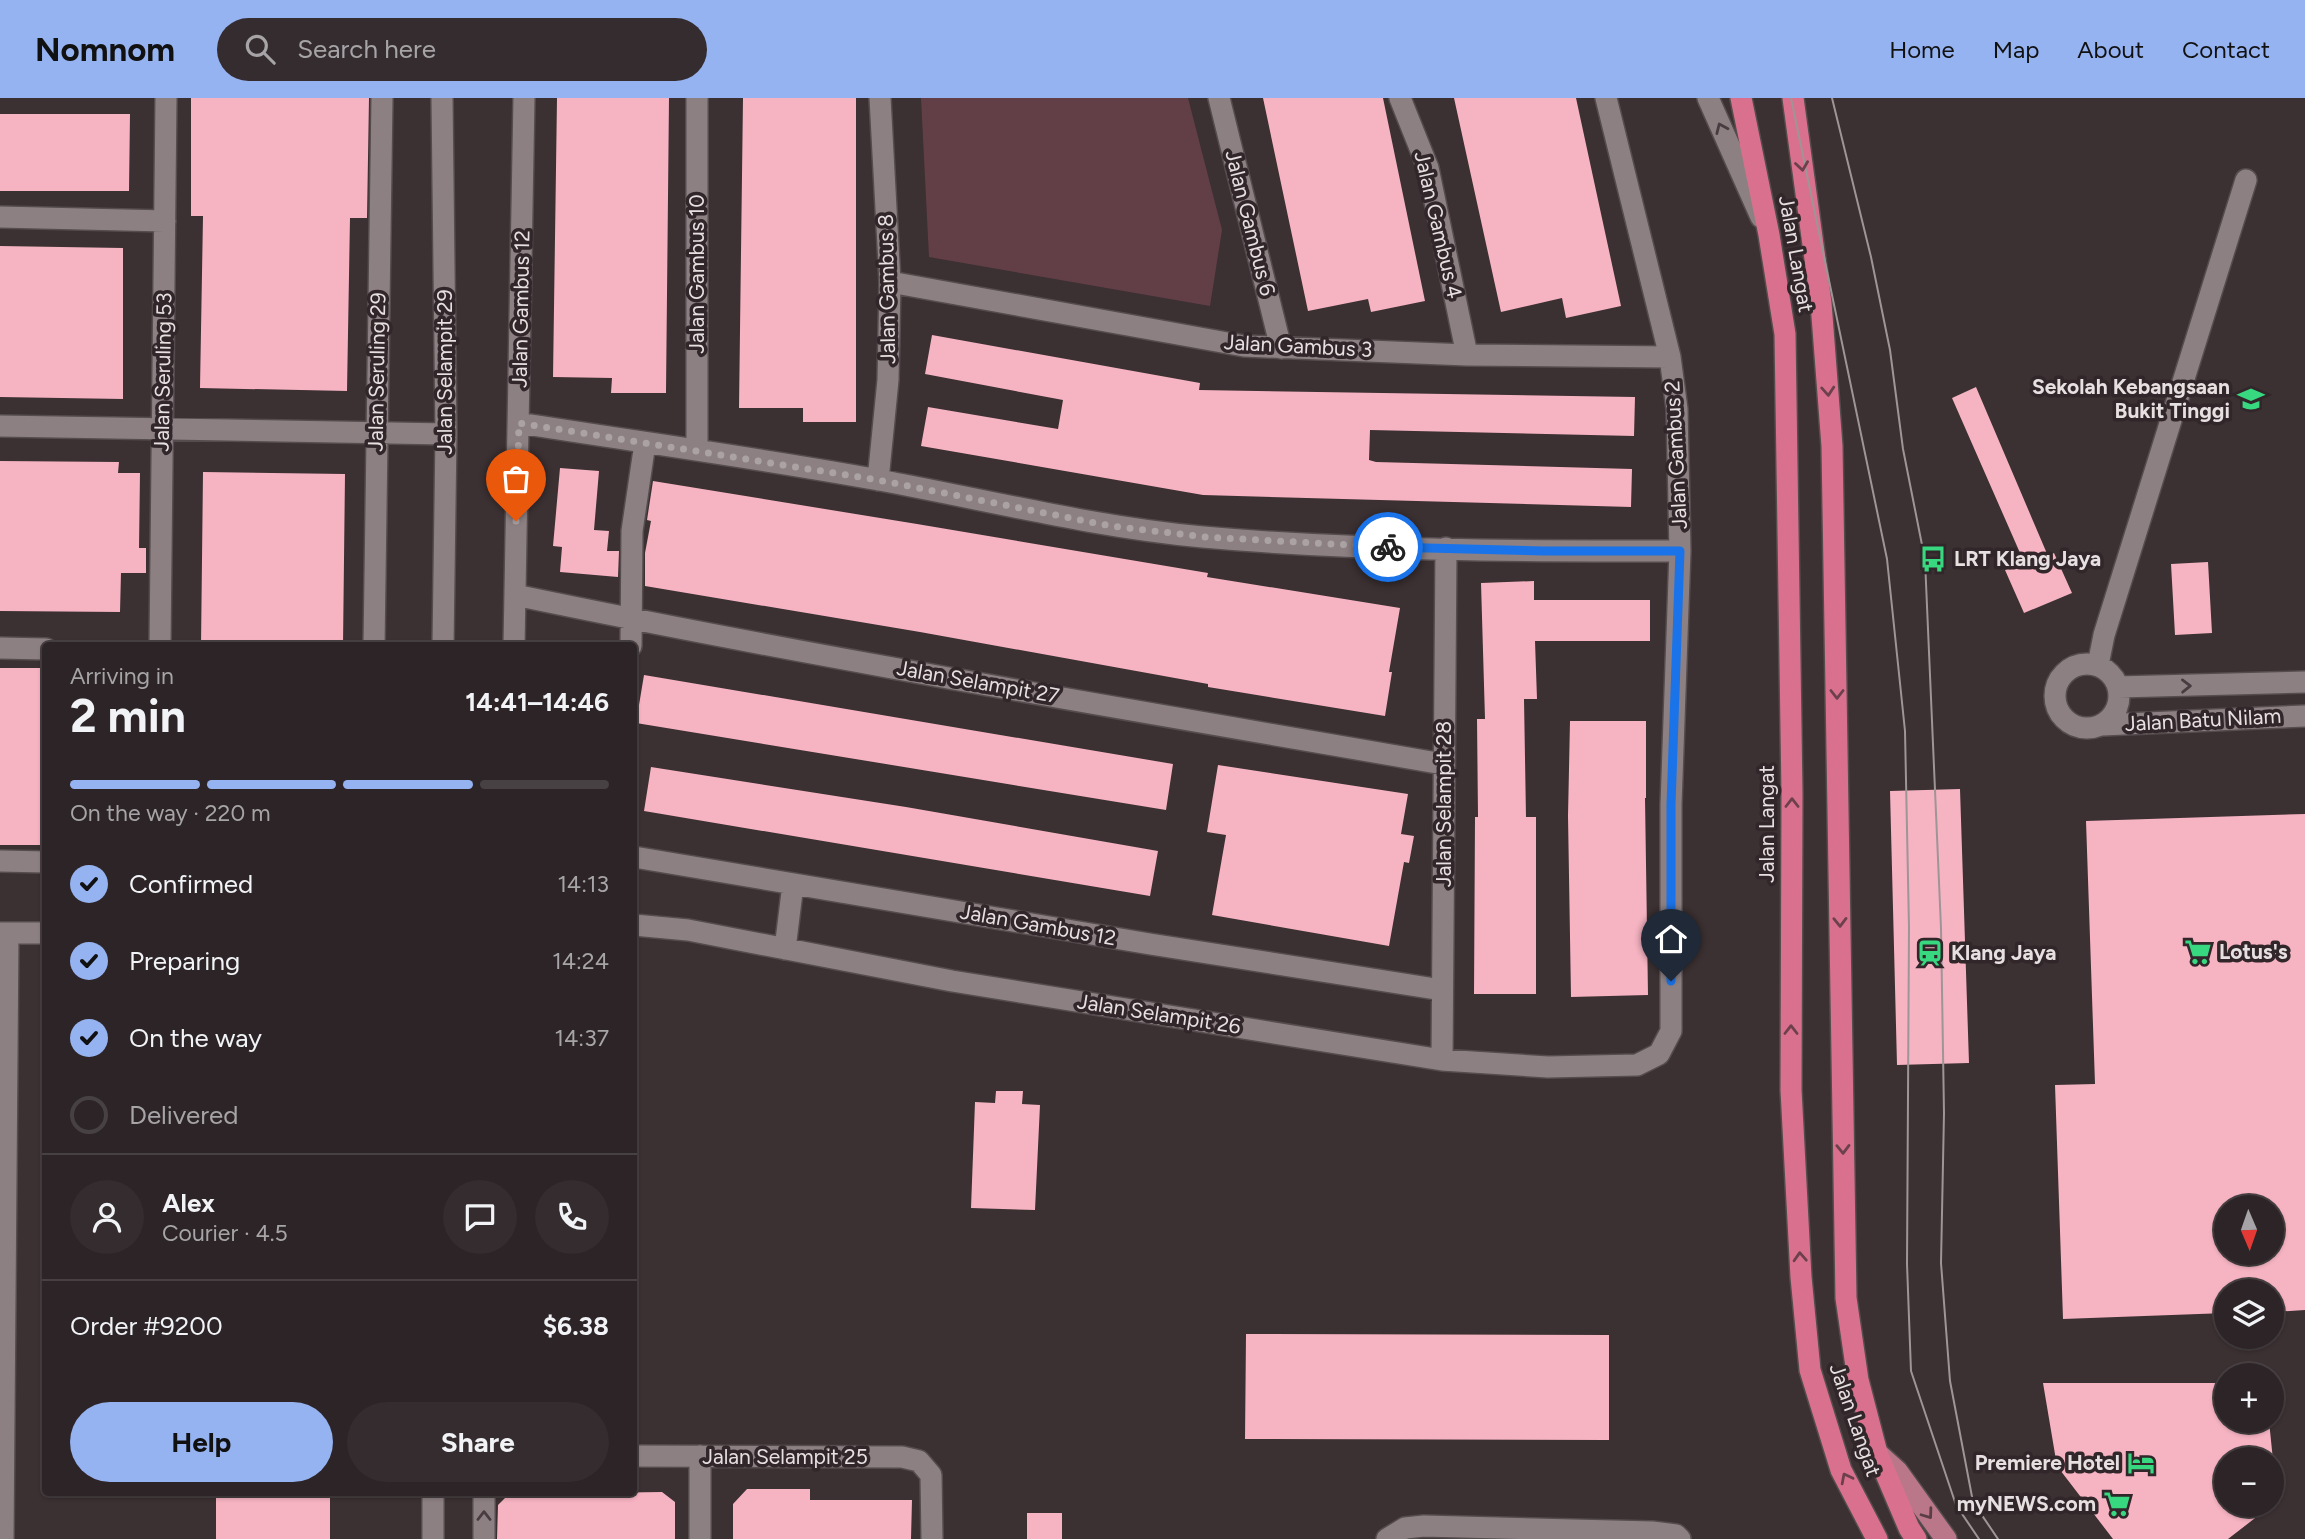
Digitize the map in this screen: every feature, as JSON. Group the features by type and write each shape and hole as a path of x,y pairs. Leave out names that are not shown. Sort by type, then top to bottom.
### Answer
{"highway":[{"name":"Jalan Langat","path":"1741,98 1769,235 1785,334 1792,794 1791,1090 1801,1277 1810,1370 1841,1470 1877,1539"},
{"name":"Jalan Langat","path":"1793,98 1821,303 1832,446 1846,1298 1858,1380 1877,1453 1916,1539"}],"main road":[{"name":"Jalan Langat","path":"1877,1453 1897,1472 1946,1539"}],"street":[{"name":"Jalan Seruling 53","path":"160,642 166,98"},
{"name":"Jalan Seruling 29","path":"374,642 382,98"},
{"name":"Jalan Selampit 29","path":"442,98 446,434 443,642"},
{"name":"Jalan Gambus 12","path":"514,642 524,98"},
{"name":"Jalan Gambus 10","path":"697,98 697,450"},
{"name":"Jalan Gambus 8","path":"878,480 888,380 890,282 880,98"},
{"name":"Jalan Gambus 6","path":"1219,98 1281,348"},
{"name":"Jalan Gambus 4","path":"1400,98 1428,168 1467,355"},
{"name":"Jalan Gambus 2","path":"1606,98 1670,357 1677,409 1680,551 1671,805 1671,1031"},
{"path":"1708,98 1769,235"},
{"path":"2098,665 2104,635 2246,180"},
{"path":"0,218 165,221"},
{"name":"Jalan Gambus 3","path":"890,282 1217,342 1281,348 1467,355 1670,357"},
{"path":"519,423 878,480 1111,526 1205,537 1310,544 1544,551 1680,551"},
{"path":"0,426 446,434"},
{"path":"631,642 632,531 645,443"},
{"name":"Jalan Selampit 28","path":"1441,1060 1446,548"},
{"name":"Jalan Selampit 27","path":"515,595 631,619 1443,764"},
{"path":"0,648 42,649"},
{"path":"2085,663 2098,665 2109,671 2118,687 2118,706 2112,717 2102,725 2089,729 2076,727 2065,720 2057,710 2054,698 2056,685 2062,674 2073,666 2085,663"},
{"name":"Jalan Batu Nilam","path":"2118,687 2305,682"},
{"name":"Jalan Batu Nilam","path":"2102,725 2305,716"},
{"name":"Jalan Gambus 12","path":"637,858 1442,990"},
{"path":"0,861 42,862"},
{"path":"785,949 793,884"},
{"name":"Jalan Selampit 26","path":"637,925 688,930 952,981 1441,1060 1548,1067 1637,1065 1659,1054 1671,1031"},
{"path":"3,1539 4,933 42,933"},
{"name":"Jalan Selampit 25","path":"637,1456 902,1457 919,1461 930,1475 932,1539"},
{"path":"700,1456 700,1539"},
{"path":"433,1496 433,1539"},
{"path":"484,1496 484,1539"},
{"path":"1387,1539 1405,1528 1424,1526 1652,1532 1676,1535 1680,1539"}],"shaded area":[{"path":"921,98 1188,98 1222,230 1210,306 929,257"}],"building":[{"path":"191,98 369,98 367,218 350,218 347,391 200,388 203,216 191,216"},
{"path":"557,98 669,98 666,393 611,393 612,378 553,377"},
{"path":"743,98 856,98 856,422 803,422 803,408 739,408"},
{"path":"1263,98 1383,98 1425,301 1371,312 1368,299 1308,311"},
{"path":"1454,98 1576,98 1621,306 1566,318 1562,298 1501,312"},
{"path":"0,114 130,114 129,191 0,191"},
{"path":"0,246 123,248 123,399 0,397"},
{"path":"932,335 1200,383 1199,390 1635,397 1634,436 1370,430 1369,460 1376,462 1632,469 1631,507 1203,495 921,446 928,407 1058,429 1063,400 925,374"},
{"path":"1976,387 2048,556 2054,553 2072,593 2024,613 2005,570 2024,562 1952,398"},
{"path":"0,461 119,462 118,473 140,473 139,548 146,548 146,573 121,573 120,612 0,611"},
{"path":"560,468 599,471 594,530 609,531 607,551 619,551 618,577 560,572 562,547 553,546"},
{"path":"203,472 345,474 343,642 201,642"},
{"path":"653,481 1208,573 1207,577 1400,608 1385,716 1208,687 1208,684 920,632 645,586 645,553 651,521 647,520"},
{"path":"2208,562 2212,633 2175,635 2171,564"},
{"path":"1534,581 1534,600 1650,600 1650,641 1535,641 1537,699 1524,699 1526,817 1536,817 1536,994 1474,994 1477,719 1485,719 1481,583"},
{"path":"0,668 42,668 42,845 0,845"},
{"path":"644,675 1173,764 1166,810 637,723"},
{"path":"1570,721 1646,721 1648,995 1571,997 1568,816"},
{"path":"1218,765 1408,794 1401,834 1414,836 1409,863 1404,862 1389,946 1212,915 1226,835 1207,832"},
{"path":"651,767 906,807 1158,851 1150,896 644,811"},
{"name":"Klang Jaya","path":"1960,789 1969,1063 1897,1065 1890,791"},
{"name":"Lotus's","path":"2305,814 2305,1310 2284,1311 2284,1279 2214,1279 2214,1313 2063,1319 2055,1085 2095,1084 2086,821"},
{"path":"996,1091 1023,1091 1022,1104 1040,1105 1035,1210 971,1208 975,1102 995,1103"},
{"path":"1246,1334 1609,1335 1609,1440 1245,1439"},
{"name":"Premiere Hotel","path":"2043,1383 2214,1383 2214,1433 2270,1433 2272,1447 2214,1447 2214,1517 2256,1517 2228,1539 2113,1539 2057,1466"},
{"path":"747,1489 810,1489 810,1500 912,1500 911,1539 733,1539 733,1504"},
{"path":"637,1492 662,1492 675,1502 675,1539 497,1539 498,1505 506,1497 637,1496"},
{"path":"216,1496 330,1496 330,1539 216,1539"},
{"path":"1027,1513 1062,1513 1062,1539 1027,1539"}],"tram line":[{"path":"1791,98 1887,559 1905,731 1909,927 1907,1264 1911,1371 1956,1505 1979,1539"},
{"path":"1832,98 1871,257 1890,350 1903,449 1925,560 1941,928 1944,1113 1941,1263 1950,1381 1973,1502 1998,1539"}],"way so far":[{"path":"516,521 519,423 878,480 1111,526 1205,537 1388,547"}],"place":[{"name":"Sekolah Kebangsaan Bukit Tinggi","path":"2251,399"},
{"name":"LRT Klang Jaya","path":"1933,559"},
{"name":"Lotus's","path":"2198,952"},
{"name":"Klang Jaya","path":"1930,953"},
{"name":"Premiere Hotel","path":"2141,1463"},
{"name":"myNEWS.com","path":"2117,1504"}],"route":[{"path":"1388,547 1680,551 1671,805 1671,981"}]}
